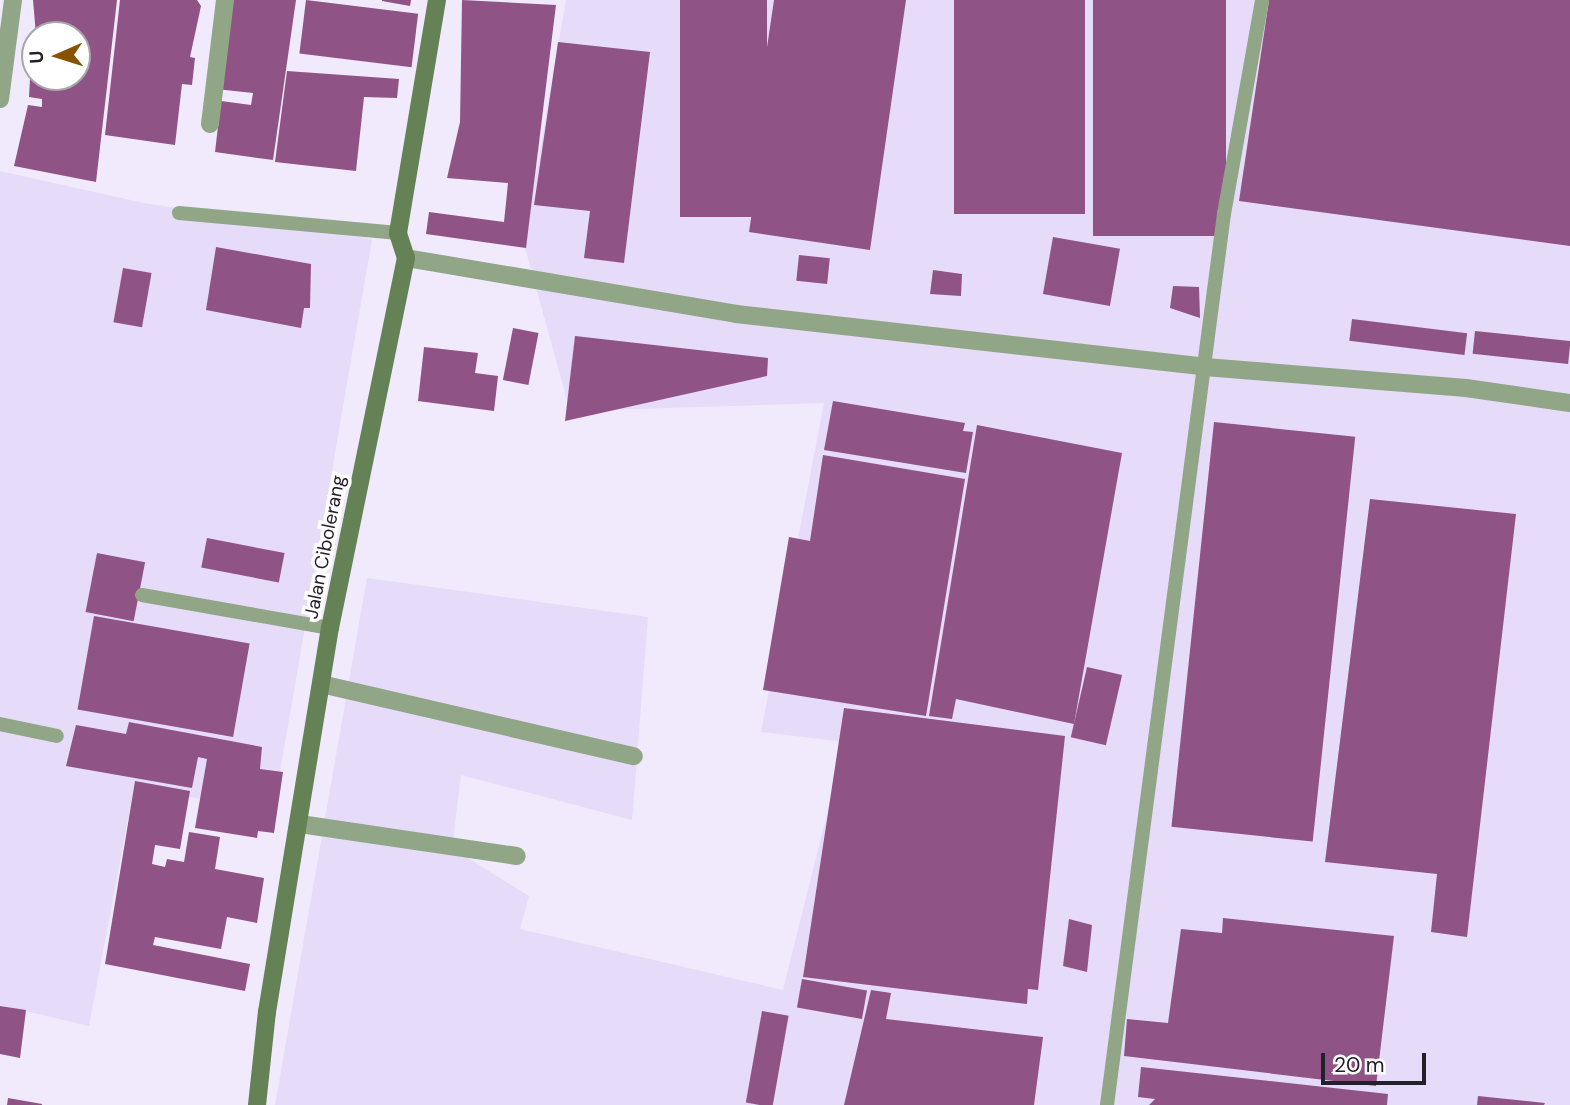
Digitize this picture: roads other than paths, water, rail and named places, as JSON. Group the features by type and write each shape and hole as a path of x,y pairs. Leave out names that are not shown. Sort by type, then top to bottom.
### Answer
{"street":[{"path":"0,99 13,0"},
{"path":"210,124 225,0"},
{"name":"Jalan Cibolerang","path":"257,1105 267,1012 300,824 330,628 406,258 398,233 437,0"},
{"path":"406,258 736,314 1205,367 1466,388 1570,403"},
{"path":"321,684 634,756"},
{"path":"300,824 517,856"}],"lane":[{"path":"1107,1105 1224,214 1262,0"},
{"path":"179,213 398,233"},
{"path":"142,595 330,628"},
{"path":"0,724 57,736"}]}
